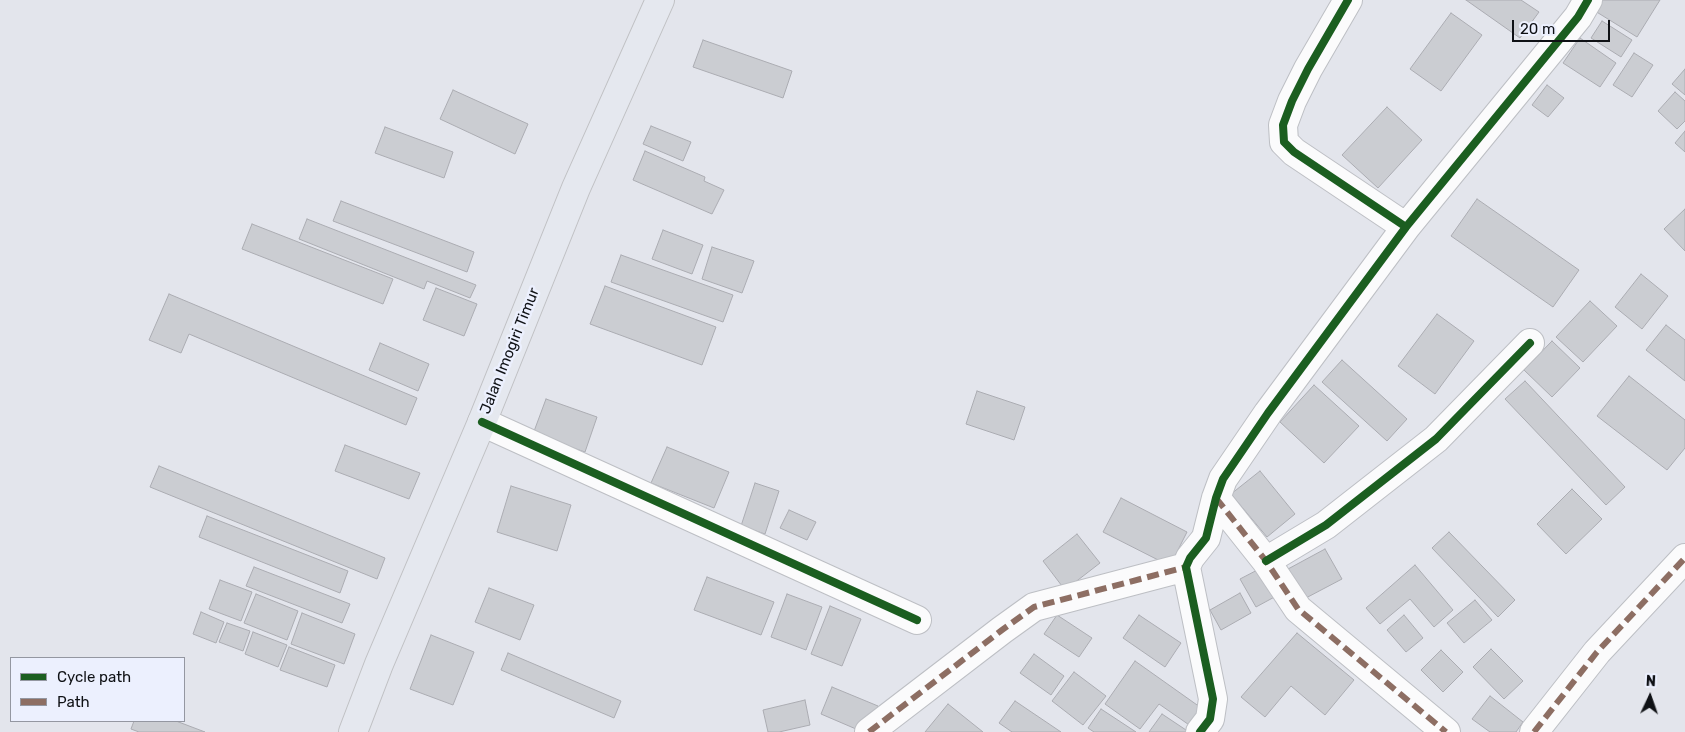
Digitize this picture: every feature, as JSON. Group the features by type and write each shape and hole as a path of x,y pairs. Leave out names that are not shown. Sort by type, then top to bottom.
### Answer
{"main road":[{"name":"Jalan Imogiri Timur","path":"353,732 379,664 482,422 576,188 660,0"}],"street":[{"path":"1348,0 1308,69 1292,101 1283,125 1284,142 1294,152 1406,228"},
{"path":"1200,732 1210,720 1213,699 1186,567 1190,558 1206,538 1223,479 1268,414 1406,228 1578,17 1588,0"},
{"path":"1262,555 1326,525 1436,439 1530,343"},
{"path":"482,422 917,620"},
{"path":"1216,498 1262,555 1298,609 1446,732"},
{"path":"1534,732 1597,652 1685,558"},
{"path":"869,732 1034,607 1186,567"}],"building":[{"path":"1466,0 1521,0 1539,12 1520,38"},
{"path":"1602,0 1660,0 1637,37 1595,11"},
{"path":"1451,13 1482,35 1441,91 1410,69"},
{"path":"1602,21 1632,40 1621,57 1591,38"},
{"path":"1580,38 1616,63 1600,87 1563,63"},
{"path":"703,40 792,71 783,98 693,67"},
{"path":"1634,53 1653,65 1632,97 1613,85"},
{"path":"1685,69 1685,95 1672,84"},
{"path":"1547,85 1564,98 1548,117 1532,105"},
{"path":"453,90 528,124 515,154 440,119"},
{"path":"1675,92 1685,101 1685,121 1677,129 1658,111"},
{"path":"1387,107 1422,140 1378,188 1342,155"},
{"path":"651,126 691,142 683,161 643,144"},
{"path":"385,127 453,152 444,178 375,153"},
{"path":"1685,131 1685,152 1675,143"},
{"path":"645,151 705,177 704,181 724,190 712,214 633,180"},
{"path":"1477,199 1579,270 1553,307 1451,236"},
{"path":"341,201 474,252 467,272 333,221"},
{"path":"1685,209 1685,251 1664,229"},
{"path":"307,219 476,285 470,298 427,281 424,289 299,239"},
{"path":"252,224 393,279 383,304 242,249"},
{"path":"663,230 703,245 692,274 652,259"},
{"path":"712,247 754,261 742,293 702,279"},
{"path":"621,255 733,295 723,322 611,282"},
{"path":"1641,274 1668,296 1642,329 1615,307"},
{"path":"605,286 716,327 702,365 590,324"},
{"path":"436,288 477,304 464,336 423,320"},
{"path":"169,294 417,398 406,425 189,334 181,353 149,340"},
{"path":"1590,301 1617,326 1583,362 1556,337"},
{"path":"1437,314 1474,341 1435,394 1398,366"},
{"path":"1666,325 1685,340 1685,381 1646,350"},
{"path":"1552,341 1580,368 1552,397 1524,370"},
{"path":"380,343 429,364 418,391 369,370"},
{"path":"1342,360 1407,419 1387,441 1322,382"},
{"path":"1629,376 1685,420 1685,448 1667,470 1597,416"},
{"path":"1525,381 1625,487 1606,505 1505,399"},
{"path":"1314,385 1359,426 1324,463 1280,422"},
{"path":"977,391 1025,407 1014,440 966,424"},
{"path":"546,399 597,417 585,452 533,434"},
{"path":"345,445 420,473 409,499 335,471"},
{"path":"667,447 729,472 714,508 651,483"},
{"path":"159,466 385,558 377,579 150,487"},
{"path":"1260,471 1295,514 1267,537 1231,494"},
{"path":"755,483 779,491 765,534 741,526"},
{"path":"511,486 571,505 557,551 497,532"},
{"path":"1572,489 1602,519 1566,554 1537,524"},
{"path":"1121,498 1187,532 1170,566 1103,532"},
{"path":"789,510 816,522 807,540 780,528"},
{"path":"207,516 348,571 340,593 199,537"},
{"path":"1449,532 1515,600 1498,617 1432,548"},
{"path":"1077,534 1100,563 1065,590 1043,561"},
{"path":"1325,549 1342,579 1304,599 1288,569"},
{"path":"1415,565 1453,610 1434,627 1410,599 1380,624 1366,608"},
{"path":"1265,566 1280,594 1256,607 1240,579"},
{"path":"254,567 350,604 342,623 246,586"},
{"path":"707,577 774,602 761,635 694,610"},
{"path":"220,580 252,592 241,621 209,609"},
{"path":"489,588 534,605 520,640 475,622"},
{"path":"1240,593 1251,613 1221,630 1210,610"},
{"path":"256,594 298,611 287,640 244,623"},
{"path":"787,594 822,607 806,650 771,637"},
{"path":"1475,600 1492,620 1464,643 1447,623"},
{"path":"830,606 861,619 842,666 811,654"},
{"path":"201,612 224,622 216,643 193,634"},
{"path":"302,613 355,634 344,664 291,644"},
{"path":"1057,615 1092,638 1079,657 1044,634"},
{"path":"1139,615 1181,643 1165,667 1123,638"},
{"path":"1404,615 1423,638 1406,652 1387,630"},
{"path":"227,623 250,631 243,651 219,642"},
{"path":"253,632 287,645 278,667 245,654"},
{"path":"1297,633 1354,680 1325,715 1291,686 1265,717 1241,697"},
{"path":"431,635 474,652 453,705 410,689"},
{"path":"289,647 335,665 327,687 280,670"},
{"path":"1491,649 1523,681 1504,699 1473,667"},
{"path":"1441,650 1463,672 1443,692 1421,670"},
{"path":"508,653 621,701 614,718 501,670"},
{"path":"1034,654 1064,676 1051,695 1020,673"},
{"path":"1135,661 1207,712 1195,729 1159,704 1140,729 1105,704"},
{"path":"1074,672 1106,696 1083,725 1052,701"},
{"path":"832,687 878,706 867,732 821,714"},
{"path":"1490,696 1523,722 1516,732 1490,732 1472,719"},
{"path":"805,700 810,725 779,732 768,732 763,710"},
{"path":"1015,701 1061,732 1012,732 999,723"},
{"path":"948,704 983,732 925,732"},
{"path":"1101,709 1136,732 1094,732 1088,728"},
{"path":"1162,714 1189,732 1149,732"},
{"path":"134,722 179,722 205,732 139,732 131,729"}],"marked path":[{"path":"1216,498 1266,561 1298,609 1446,732"},
{"path":"1534,732 1597,652 1685,558"},
{"path":"869,732 1034,607 1186,567"}],"cycle path":[{"path":"1348,0 1308,69 1292,101 1283,125 1284,142 1294,152 1406,227"},
{"path":"1200,732 1210,719 1213,699 1186,567 1190,558 1206,538 1223,479 1268,413 1406,227 1578,17 1588,0"},
{"path":"1266,561 1326,525 1436,439 1530,343"},
{"path":"482,422 917,620"}]}
